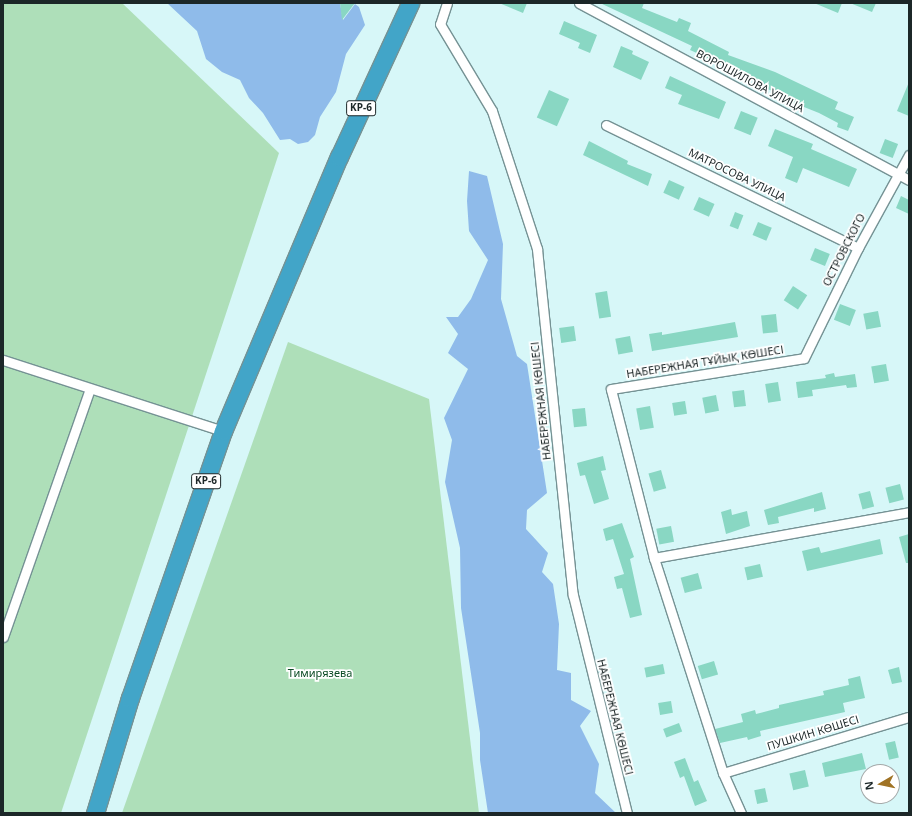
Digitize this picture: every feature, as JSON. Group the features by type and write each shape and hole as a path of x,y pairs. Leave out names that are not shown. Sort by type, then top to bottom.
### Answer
{"highway":[{"name":"KP-6","path":"95,813 130,698 223,431 339,156 410,3"}],"street":[{"name":"НАБЕРЕЖНАЯ КӨШЕСІ","path":"447,3 440,24 492,111 537,249 573,595 627,813"},
{"name":"ВОРОШИЛОВА УЛИЦА","path":"579,3 909,180"},
{"name":"МАТРОСОВА УЛИЦА","path":"606,125 858,248"},
{"name":"ОСТРОВСКОГО","path":"804,358 858,248 909,155"},
{"name":"НАБЕРЕЖНАЯ ТҰЙЫҚ КӨШЕСІ","path":"654,558 611,389 804,358"},
{"path":"3,360 223,431"},
{"path":"3,637 90,389"},
{"path":"741,813 723,773 654,558 909,512"},
{"name":"ПУШКИН КӨШЕСІ","path":"723,773 909,717"}],"green space":[{"path":"3,3 122,3 279,153 61,813 3,813"},
{"name":"Тимирязева","path":"288,342 429,399 479,813 122,813"}],"water":[{"path":"167,3 340,3 343,20 355,4 359,7 365,25 346,54 336,92 320,117 315,135 308,142 298,144 290,139 280,140 263,113 249,98 240,80 222,72 206,59 197,31"},
{"path":"469,171 487,176 503,244 501,299 517,356 527,364 547,493 527,510 526,529 548,553 542,572 553,584 559,624 557,670 571,673 571,700 591,711 580,726 599,764 595,793 616,813 488,813 480,760 480,733 461,608 460,548 445,482 452,440 444,418 468,369 448,353 458,334 446,317 458,317 471,299 488,260 469,231 467,201"}],"building":[{"path":"340,3 355,3 342,20"},
{"path":"499,3 527,3 523,13"},
{"path":"600,3 644,3 642,8 677,22 679,18 691,23 688,31 729,52 728,55 775,72 838,102 835,109 854,117 848,131 837,127 838,123 819,113 774,95 775,92 754,84 756,80 690,50 692,46"},
{"path":"814,3 842,3 838,13"},
{"path":"850,3 876,3 872,12"},
{"path":"564,21 597,35 590,53 578,48 580,43 559,34"},
{"path":"621,46 633,51 632,54 649,62 641,80 613,67"},
{"path":"670,76 726,102 719,119 678,104 682,95 665,88"},
{"path":"909,82 909,116 897,111"},
{"path":"549,90 569,99 557,126 537,117"},
{"path":"741,111 758,118 751,135 734,129"},
{"path":"775,129 813,144 811,149 857,169 849,187 803,168 797,183 785,178 793,157 768,146"},
{"path":"885,139 898,144 893,158 880,153"},
{"path":"589,141 628,161 627,164 652,174 648,186 583,155"},
{"path":"669,180 685,187 679,200 663,193"},
{"path":"901,196 909,200 909,214 896,208"},
{"path":"699,197 715,204 709,217 693,210"},
{"path":"735,212 743,215 738,229 730,226"},
{"path":"758,222 772,228 766,241 753,235"},
{"path":"815,248 830,254 825,266 810,260"},
{"path":"793,286 807,295 798,310 784,300"},
{"path":"607,291 611,317 599,319 595,293"},
{"path":"840,304 856,310 850,326 834,320"},
{"path":"878,311 881,327 866,330 863,314"},
{"path":"776,314 778,332 763,333 761,316"},
{"path":"735,322 738,337 652,351 649,334 662,332 662,335"},
{"path":"574,326 576,341 561,343 559,328"},
{"path":"630,336 633,352 618,355 615,339"},
{"path":"886,364 889,381 874,383 871,367"},
{"path":"834,373 835,377 855,374 857,387 847,388 846,385 812,390 813,396 798,398 796,382 826,378 825,375"},
{"path":"778,382 781,401 768,403 765,384"},
{"path":"744,390 746,406 734,407 732,391"},
{"path":"716,395 719,411 705,413 702,398"},
{"path":"685,401 687,414 674,416 672,403"},
{"path":"650,406 654,428 640,430 636,408"},
{"path":"585,408 587,426 574,427 572,409"},
{"path":"603,456 606,470 601,471 609,499 594,504 585,475 580,476 577,463"},
{"path":"661,470 666,488 654,492 649,474"},
{"path":"900,484 904,500 889,503 885,488"},
{"path":"870,491 874,506 863,510 858,494"},
{"path":"822,492 826,509 814,512 814,508 778,517 779,523 768,525 764,510"},
{"path":"731,509 732,515 747,511 750,526 726,534 721,512"},
{"path":"622,523 634,557 630,559 642,615 630,618 622,588 617,589 614,577 624,574 613,539 606,541 603,529"},
{"path":"671,526 674,542 659,545 656,529"},
{"path":"909,534 909,563 906,563 899,537"},
{"path":"880,539 883,554 807,571 802,551 819,547 821,553"},
{"path":"760,564 763,577 747,580 744,568"},
{"path":"698,573 702,588 685,593 681,578"},
{"path":"714,661 718,674 702,679 698,666"},
{"path":"663,664 665,674 646,677 644,668"},
{"path":"899,667 902,682 892,684 888,670"},
{"path":"860,676 865,698 843,703 845,712 760,731 761,736 748,740 747,737 720,743 715,729 743,722 741,714 755,710 756,714 779,708 779,705 824,695 823,691 849,685 848,679"},
{"path":"671,701 673,713 660,715 658,703"},
{"path":"679,723 682,731 666,737 663,729"},
{"path":"895,741 899,758 889,760 885,743"},
{"path":"862,753 865,764 860,764 860,770 825,777 822,763"},
{"path":"685,758 694,782 698,780 707,801 695,806 684,776 680,778 674,762"},
{"path":"805,770 809,787 793,790 789,774"},
{"path":"765,788 768,802 757,804 754,790"}]}
